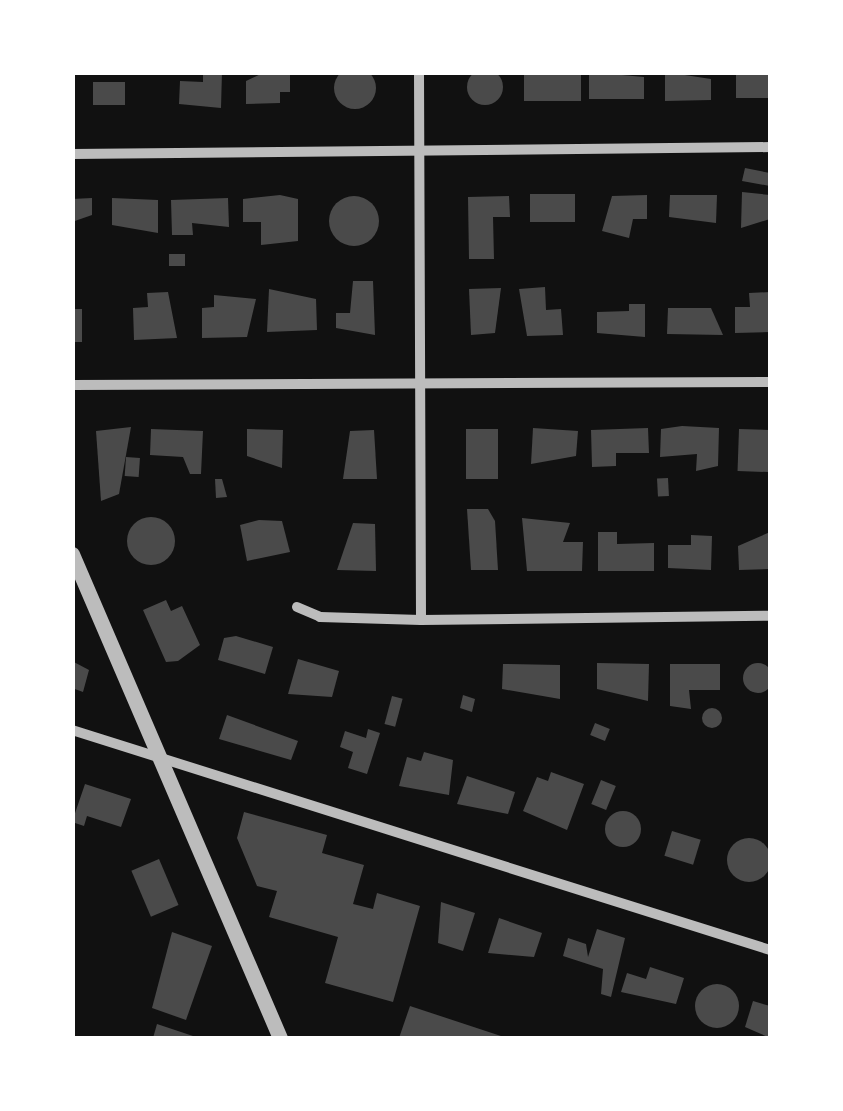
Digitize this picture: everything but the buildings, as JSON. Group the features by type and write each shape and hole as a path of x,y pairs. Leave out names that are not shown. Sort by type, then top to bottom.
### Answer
{"street":[{"path":"419,72 422,620"},
{"path":"72,154 770,147"},
{"path":"72,385 770,382"},
{"path":"72,554 164,758 280,1038"},
{"path":"297,607 320,618 422,620 770,616"},
{"path":"72,730 770,950"}]}
